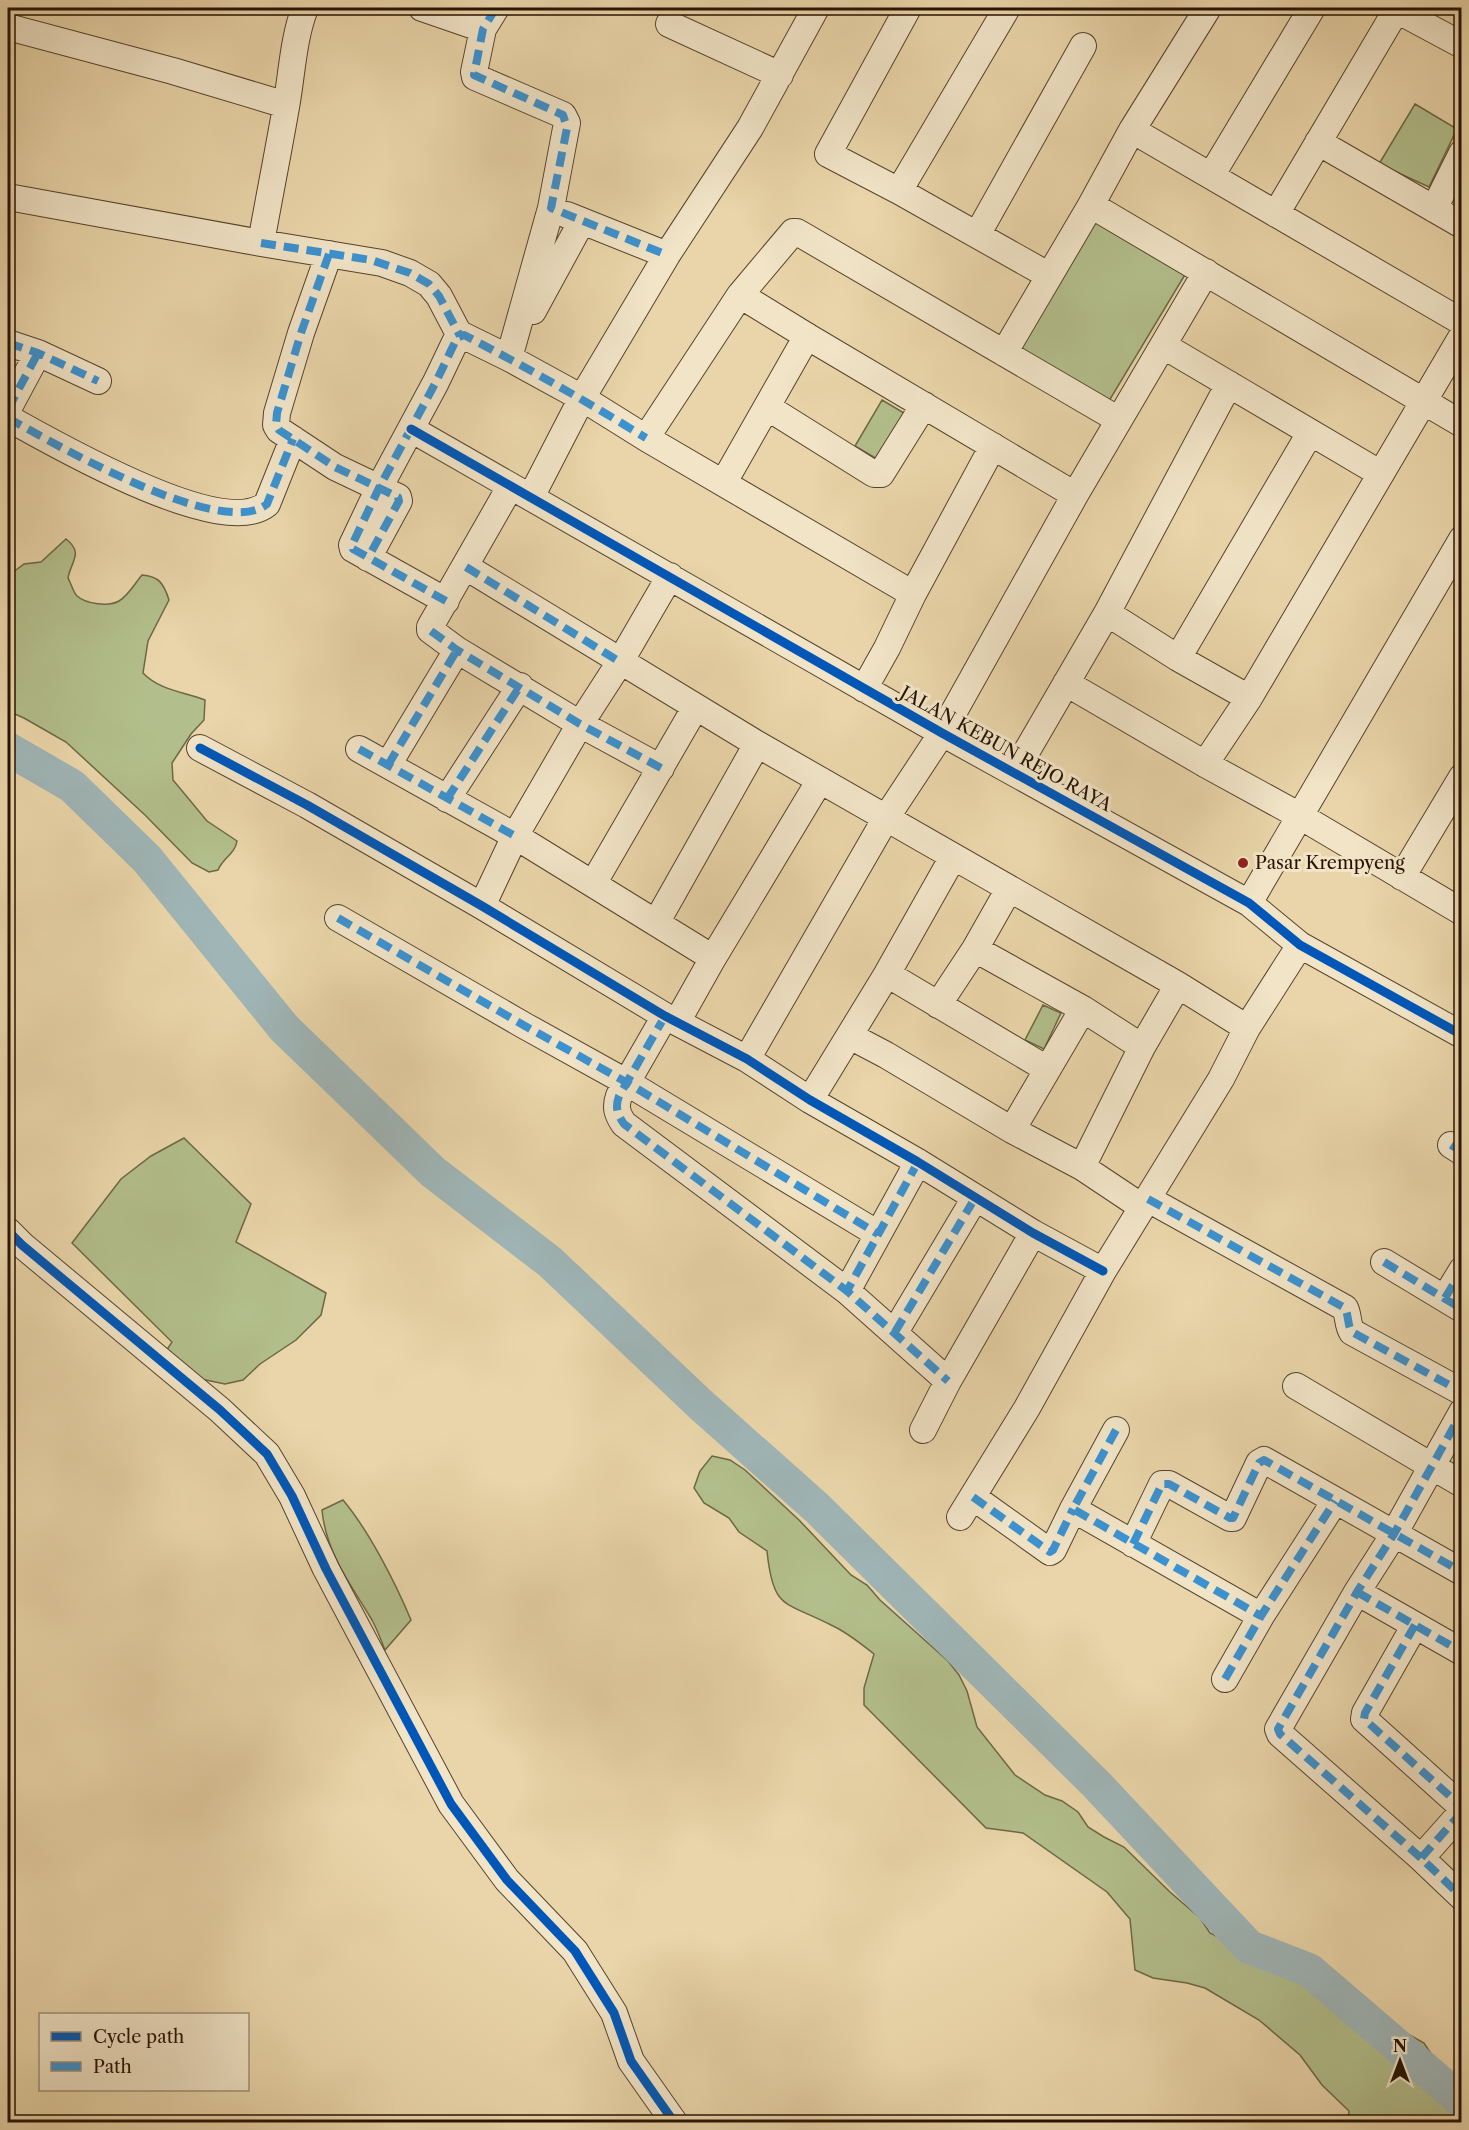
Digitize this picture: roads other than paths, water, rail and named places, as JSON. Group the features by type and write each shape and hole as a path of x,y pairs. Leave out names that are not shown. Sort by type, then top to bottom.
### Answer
{"street":[{"path":"261,243 296,39 305,8"},
{"path":"422,8 489,18 474,72 475,76 563,115 566,120 567,128 551,208 511,353"},
{"path":"661,768 580,724 457,650 430,628 466,567 520,492 582,398 667,255 750,128 816,8"},
{"path":"908,8 828,153 1048,275"},
{"path":"899,191 1007,8"},
{"path":"1004,353 1132,130 1208,8"},
{"path":"1211,176 1312,8"},
{"path":"1276,214 1395,8 1461,45"},
{"path":"669,24 780,75"},
{"path":"8,27 173,71 286,105"},
{"path":"976,235 1083,46"},
{"path":"1132,130 1461,322"},
{"path":"1318,142 1461,225"},
{"path":"1434,209 1461,153"},
{"path":"8,197 382,263 410,273 429,284 439,297 460,336"},
{"path":"1091,205 1461,423"},
{"path":"551,208 667,255"},
{"path":"511,353 582,221"},
{"path":"646,438 740,295 789,235 797,232 1119,420"},
{"path":"329,254 301,333 277,413 276,425 293,440 335,467 398,497 399,501 368,558 446,601"},
{"path":"747,1059 886,818 942,733 1076,495 1206,272"},
{"path":"740,295 1076,495"},
{"path":"379,488 457,338 464,335 511,353 646,438 913,594"},
{"path":"724,482 807,336"},
{"path":"1205,764 1249,698 1461,336"},
{"path":"8,343 38,353 98,381"},
{"path":"1164,346 1380,474"},
{"path":"8,409 38,353"},
{"path":"1014,773 1107,613 1229,384"},
{"path":"766,407 874,474 881,474 924,405"},
{"path":"8,418 108,472 180,501 223,512 251,511 261,509 267,504 293,440"},
{"name":"JALAN KEBUN REJO RAYA","path":"411,429 864,689 1249,903 1300,945 1461,1035"},
{"path":"1178,658 1310,433"},
{"path":"864,689 993,446"},
{"path":"1249,903 1461,539"},
{"path":"466,567 695,708 1178,985 1247,1028"},
{"path":"483,906 515,836 670,576"},
{"path":"1107,613 1178,658 1249,698"},
{"path":"388,765 457,650"},
{"path":"1066,683 1300,816 1461,912"},
{"path":"447,798 520,686"},
{"path":"593,884 695,708"},
{"path":"656,923 756,744"},
{"path":"200,748 307,805 483,906 671,1019 747,1059 810,1100 918,1162 1033,1233 1103,1271"},
{"path":"359,749 515,836 713,958"},
{"path":"1401,878 1453,809 1461,777"},
{"path":"820,780 713,958 626,1082 616,1106 624,1124 847,1291 948,1381"},
{"path":"810,1100 887,974 953,857"},
{"path":"938,1005 975,949 1009,889"},
{"path":"338,918 626,1082 878,1234"},
{"path":"1116,1430 1050,1552 967,1507 1027,1408 1103,1271 1221,1079 1247,1028 1300,945"},
{"path":"975,949 1083,1009 1142,1047"},
{"path":"887,974 1047,1069"},
{"path":"1082,1167 1142,1047 1178,985"},
{"path":"1012,1130 1083,1009"},
{"path":"850,1036 1012,1130 1345,1308 1348,1314 1348,1327 1352,1332 1461,1392"},
{"path":"847,1291 918,1162"},
{"path":"895,1332 975,1198"},
{"path":"8,1231 220,1410 267,1455 292,1496 326,1569 452,1804 507,1880 575,1951 614,2013 632,2061 674,2122"},
{"path":"923,1430 948,1381 1033,1233"},
{"path":"1384,1262 1453,1304 1461,1270"},
{"path":"1296,1386 1461,1484"},
{"path":"1461,1412 1394,1534 1357,1592 1279,1726 1278,1732 1461,1897"},
{"path":"1133,1544 1162,1484 1169,1484 1233,1518 1259,1463 1264,1460 1461,1572"},
{"path":"1225,1679 1261,1616 1335,1501"},
{"path":"1072,1509 1261,1616"},
{"path":"1357,1592 1461,1652"},
{"path":"1415,1625 1365,1713 1364,1719 1461,1807"},
{"path":"1420,1858 1461,1812"}],"waterway":[{"path":"8,749 72,786 147,859 284,1028 433,1172 550,1262 700,1404 817,1508 1097,1785 1249,1947 1309,1970 1462,2101"}],"place":[{"name":"Pasar Krempyeng","path":"1243,863"}]}
